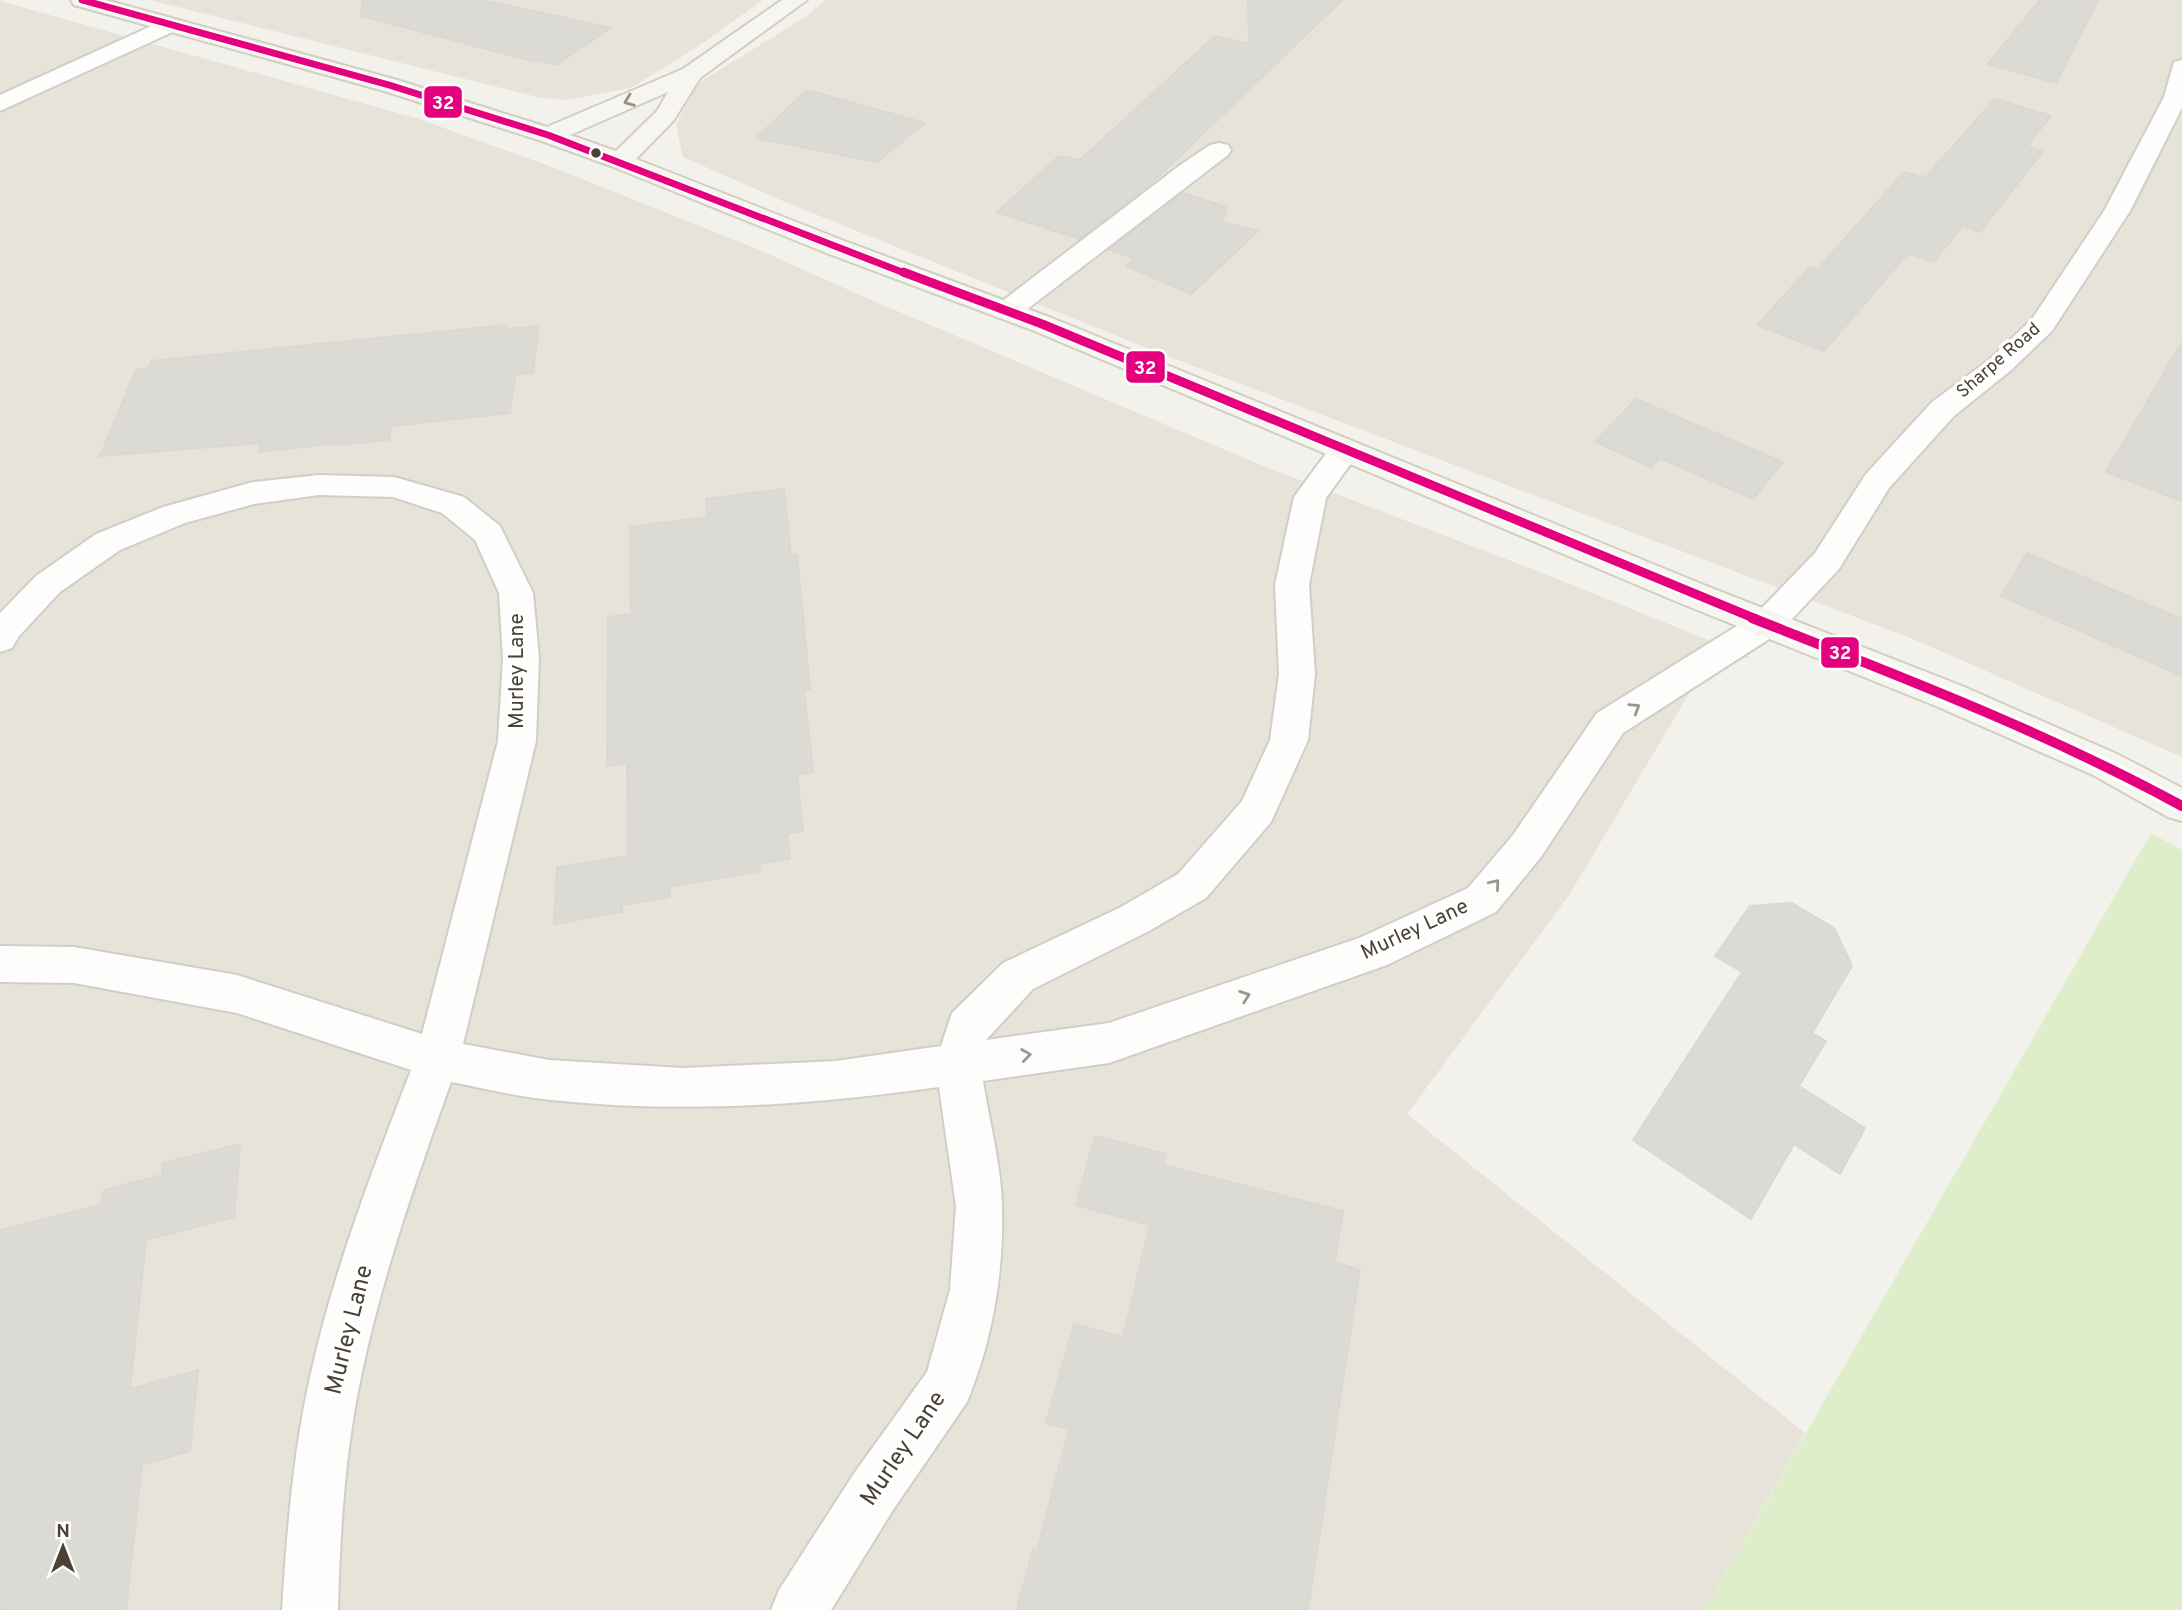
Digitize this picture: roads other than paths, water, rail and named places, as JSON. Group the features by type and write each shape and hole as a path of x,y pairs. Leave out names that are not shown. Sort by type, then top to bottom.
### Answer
{"main road":[{"path":"82,0 389,85 620,160 838,248 1007,311 1266,416 1344,451 1950,696 2106,765 2182,806"},
{"path":"548,135 691,74 796,0"},
{"path":"620,160 666,115 691,74"}],"street":[{"path":"0,104 169,25"},
{"name":"Sharpe Road","path":"1768,623 1827,561 1878,481 1943,409 2000,365 2042,326 2117,211 2176,97 2182,66"},
{"path":"1007,311 1219,150"},
{"name":"Murley Lane","path":"799,1610 874,1491 949,1384 974,1290 979,1206 958,1064 967,1027 1018,976 1135,919 1192,886 1257,811 1289,740 1297,674 1292,585 1310,496 1344,451"},
{"name":"Murley Lane","path":"0,639 5,629 48,584 108,542 174,515 253,493 319,485 394,487 453,505 488,534 516,593 521,658 517,741 437,1059 381,1211 336,1373 314,1527 310,1610"},
{"name":"Murley Lane","path":"0,964 75,965 237,994 437,1059 550,1080 682,1087 836,1081 1110,1043 1372,952 1482,900 1527,846 1610,723 1768,623"}]}
